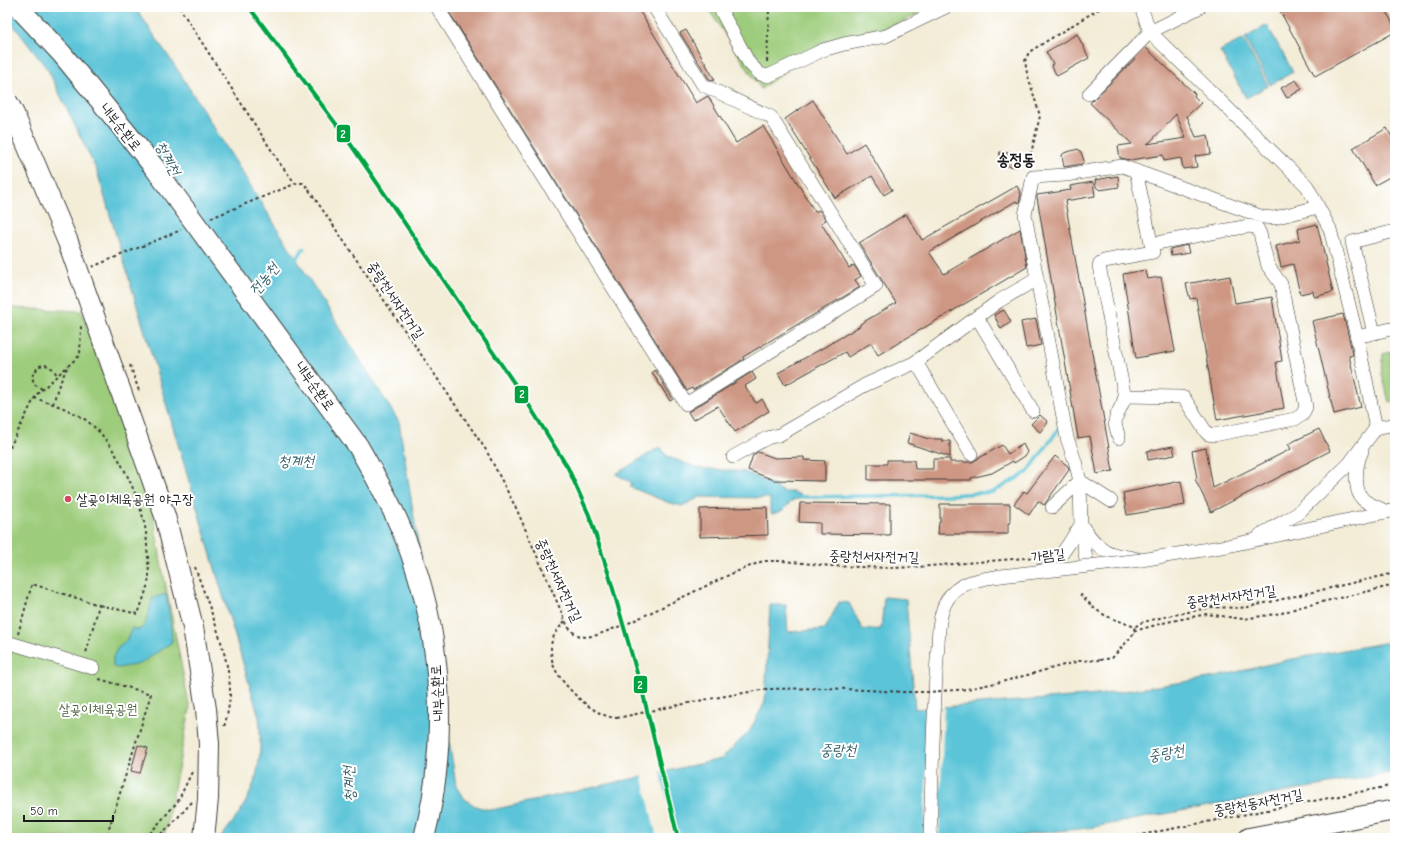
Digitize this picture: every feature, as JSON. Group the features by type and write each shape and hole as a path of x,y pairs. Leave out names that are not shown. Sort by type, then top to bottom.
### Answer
{"highway":[{"name":"내부순환로","path":"18,7 62,54 154,167 358,446 385,492 409,548 418,577 429,623 437,672 439,720 436,765 431,808 424,838"},
{"path":"7,101 14,114 68,242 165,516 192,627 206,709 209,744 208,800 204,838"},
{"path":"1249,838 1395,810"}],"street":[{"path":"437,7 686,404 876,286 770,117 703,85 654,7"},
{"path":"719,7 749,63 760,74 765,76 768,76 823,50 844,44 886,36 946,7"},
{"path":"1141,7 1150,32 1307,186 1330,229 1357,337 1376,428"},
{"path":"1089,94 1150,32 1200,7"},
{"path":"1087,566 1081,525 1080,481 1075,460 1067,438 1025,215 1033,176 1066,175 1119,166 1267,218 1318,207"},
{"path":"1118,438 1115,424 1116,416 1124,401 1124,396 1099,266 1100,263 1104,261 1153,252 1136,171"},
{"path":"1124,396 1184,398 1206,432 1214,435 1296,419 1302,415 1306,407 1281,284 1268,266 1260,234 1257,228 1249,226 1151,244"},
{"path":"1374,333 1352,242 1395,231"},
{"path":"733,458 768,438 779,435 865,385 916,362 999,300 1037,279"},
{"path":"977,317 1033,411"},
{"path":"1357,337 1395,328"},
{"path":"916,362 971,454"},
{"path":"1250,541 1297,514 1349,464 1376,428 1395,424"},
{"path":"1367,440 1358,458 1356,483 1363,500 1391,511"},
{"path":"1080,481 1111,501"},
{"path":"1052,507 1080,481"},
{"name":"가람길","path":"930,838 936,684 940,625 944,607 948,599 961,586 970,582 1001,576 1186,554 1391,511"},
{"path":"1081,525 1094,542 1109,553 1131,556 1141,560"},
{"path":"1036,572 1049,567 1057,560 1081,525"},
{"path":"11,643 91,671"}],"path":[{"path":"179,7 281,165 295,183 279,190"},
{"path":"765,76 767,64 769,7"},
{"path":"1033,176 1028,164 1040,116 1027,74 1025,61 1029,52 1102,7"},
{"name":"중랑천서자전거길","path":"295,183 305,185 315,197 486,450 516,508 566,622 570,629 576,634 583,637 592,636 631,622 733,573 763,561 783,561 831,566 890,568 1040,557"},
{"path":"89,268 100,263"},
{"path":"7,453 36,395 80,355 81,326"},
{"path":"42,389 34,384 32,376 39,366 46,365 53,369 57,375"},
{"path":"53,404 58,387 68,365"},
{"path":"11,643 32,584 99,605 138,614 149,576 146,532 138,501 130,478 105,439 92,425 75,414 53,404 34,398"},
{"name":"중랑천서자전거길","path":"1135,627 1140,623 1147,621 1212,607 1248,607 1395,573"},
{"path":"1134,631 1206,614 1244,619 1282,613 1300,607 1395,585"},
{"path":"566,622 553,637 550,647 554,668 568,688 585,704 605,716 617,718 703,700 767,689 819,688 904,692 930,692 967,689 1005,681 1079,661 1112,658 1132,636 1135,627 1106,616 1095,609 1080,594"},
{"path":"99,605 91,671 151,694 106,838"},
{"path":"146,838 178,801 194,767"},
{"name":"중랑천동자전거길","path":"1125,838 1395,785"},
{"path":"7,836 14,838"}],"green space":[{"path":"707,7 933,7 886,29 824,42 761,89"},
{"name":"살곶이체육공원","path":"11,308 81,311 153,512 161,562 190,709 164,838 7,838 7,322"},
{"path":"1395,351 1395,400 1389,402 1382,374 1383,354"}],"water":[{"path":"7,7 135,7 179,72 399,422 456,785 462,795 470,803 480,808 492,810 721,759 749,732 765,702 770,605 786,605 788,632 825,629 839,602 849,603 863,630 881,629 884,597 906,599 915,709 1098,695 1216,677 1287,660 1395,641 1395,772 1088,828 1037,833 1009,838 220,838 241,810 249,796 254,782 260,752 259,717 97,171 48,70 7,17"},
{"path":"1267,25 1293,72 1270,85 1245,38"},
{"path":"1243,39 1268,86 1246,98 1220,51"},
{"path":"660,447 668,457 699,468 745,472 784,492 792,492 801,495 800,499 792,501 783,510 772,514 770,510 770,498 700,497 682,506 667,502 630,487 632,483 616,474"},
{"path":"166,594 172,642 140,664 118,668 113,667 113,657 117,649 126,641 132,628 139,630 145,625 153,598"}],"pier":[{"path":"944,705 939,838 924,838 929,706"},
{"path":"660,770 676,838 657,838 642,775"}],"building":[{"path":"446,7 637,7 696,103 708,96 736,143 763,126 815,212 819,210 826,220 821,223 849,268 854,265 861,276 855,280 860,287 743,357 744,359 693,390 692,388 687,391"},
{"path":"1287,7 1384,7 1395,28 1395,32 1315,76 1280,11"},
{"path":"686,30 715,80 713,81 709,79 680,33"},
{"path":"1077,34 1089,58 1057,76 1051,65 1053,64 1046,52"},
{"path":"1146,48 1195,94 1194,96 1201,103 1187,116 1196,137 1208,135 1211,154 1195,156 1197,167 1183,169 1181,158 1164,161 1163,155 1130,160 1120,158 1118,146 1132,144 1090,103","holes":["1176,114 1186,138 1147,144"]},
{"path":"1296,80 1302,89 1287,98 1281,88"},
{"path":"813,100 847,154 864,143 892,190 884,195 872,176 835,198 785,119"},
{"path":"1387,128 1395,143 1395,174 1375,185 1353,148"},
{"path":"1078,149 1081,152 1084,161 1082,164 1064,167 1062,155"},
{"path":"1000,152 1018,154 1017,167 999,165"},
{"path":"1118,176 1119,187 1100,190 1096,187 1095,180"},
{"path":"1093,182 1095,196 1065,201 1113,471 1097,474 1090,436 1078,438 1037,197 1037,195 1071,190 1070,186"},
{"path":"1017,186 1021,194 1019,203 1016,201 929,252 944,274 1020,229 1027,267 878,355 871,343 848,357 845,352 785,385 778,373 828,345 896,303 859,243 906,214 922,240"},
{"path":"1317,224 1333,292 1314,297 1313,291 1300,294 1293,264 1281,267 1276,246 1300,240 1298,229"},
{"path":"1187,245 1189,253 1171,256 1170,249"},
{"path":"1145,270 1147,279 1161,277 1175,351 1136,358 1123,274"},
{"path":"1230,276 1235,303 1272,297 1282,361 1276,362 1284,408 1217,420 1196,298 1190,299 1186,284"},
{"path":"1004,310 1011,322 1001,329 994,315"},
{"path":"1343,314 1353,355 1349,356 1361,407 1334,414 1312,321"},
{"path":"1036,319 1041,345 1026,348 1021,322"},
{"path":"655,370 673,399 670,401 652,372"},
{"path":"752,372 756,379 745,386 755,402 757,403 762,399 769,411 735,432 718,406 693,420 688,412"},
{"path":"1040,415 1048,422 1040,432 1031,424"},
{"path":"1319,429 1330,451 1211,512 1195,479 1197,478 1192,451 1206,448 1213,488 1291,449 1288,444"},
{"path":"910,433 929,439 942,439 942,441 950,441 950,457 907,443"},
{"path":"1023,444 1027,452 1025,456 992,473 971,478 971,480 868,480 868,464 887,464 887,460 914,460 915,469 933,469 933,459 950,459 950,462 972,462 1002,445 1008,454"},
{"path":"1173,446 1175,455 1148,460 1147,451"},
{"path":"758,452 775,458 804,457 804,460 825,461 825,481 774,480 748,470 753,455"},
{"path":"1055,456 1068,466 1069,470 1044,505 1038,501 1029,515 1014,504 1024,491 1027,493"},
{"path":"1181,481 1185,505 1127,515 1123,493"},
{"path":"800,503 890,504 890,535 820,534 820,523 799,522"},
{"path":"940,504 1010,504 1010,523 1008,523 1008,534 938,534"},
{"path":"767,507 768,535 700,537 700,509"},
{"path":"138,745 148,748 140,773 131,771"}],"waterway":[{"name":"전농천","path":"294,262 304,248"},
{"path":"797,497 950,495 993,492 1028,472 1060,427"}],"transit line":[{"name":"2","path":"249,7 345,136 527,402 568,468 589,515 609,575 643,694 678,838"}],"place":[{"name":"살곶이체육공원 야구장","path":"68,499"}],"district":[{"name":"송정동","path":"1016,159"}],"water label":[{"name":"청계천","path":"168,158"},
{"name":"청계천","path":"296,461"},
{"name":"중랑천","path":"838,750"},
{"name":"중랑천","path":"1166,753"},
{"name":"청계천","path":"349,784"}]}
